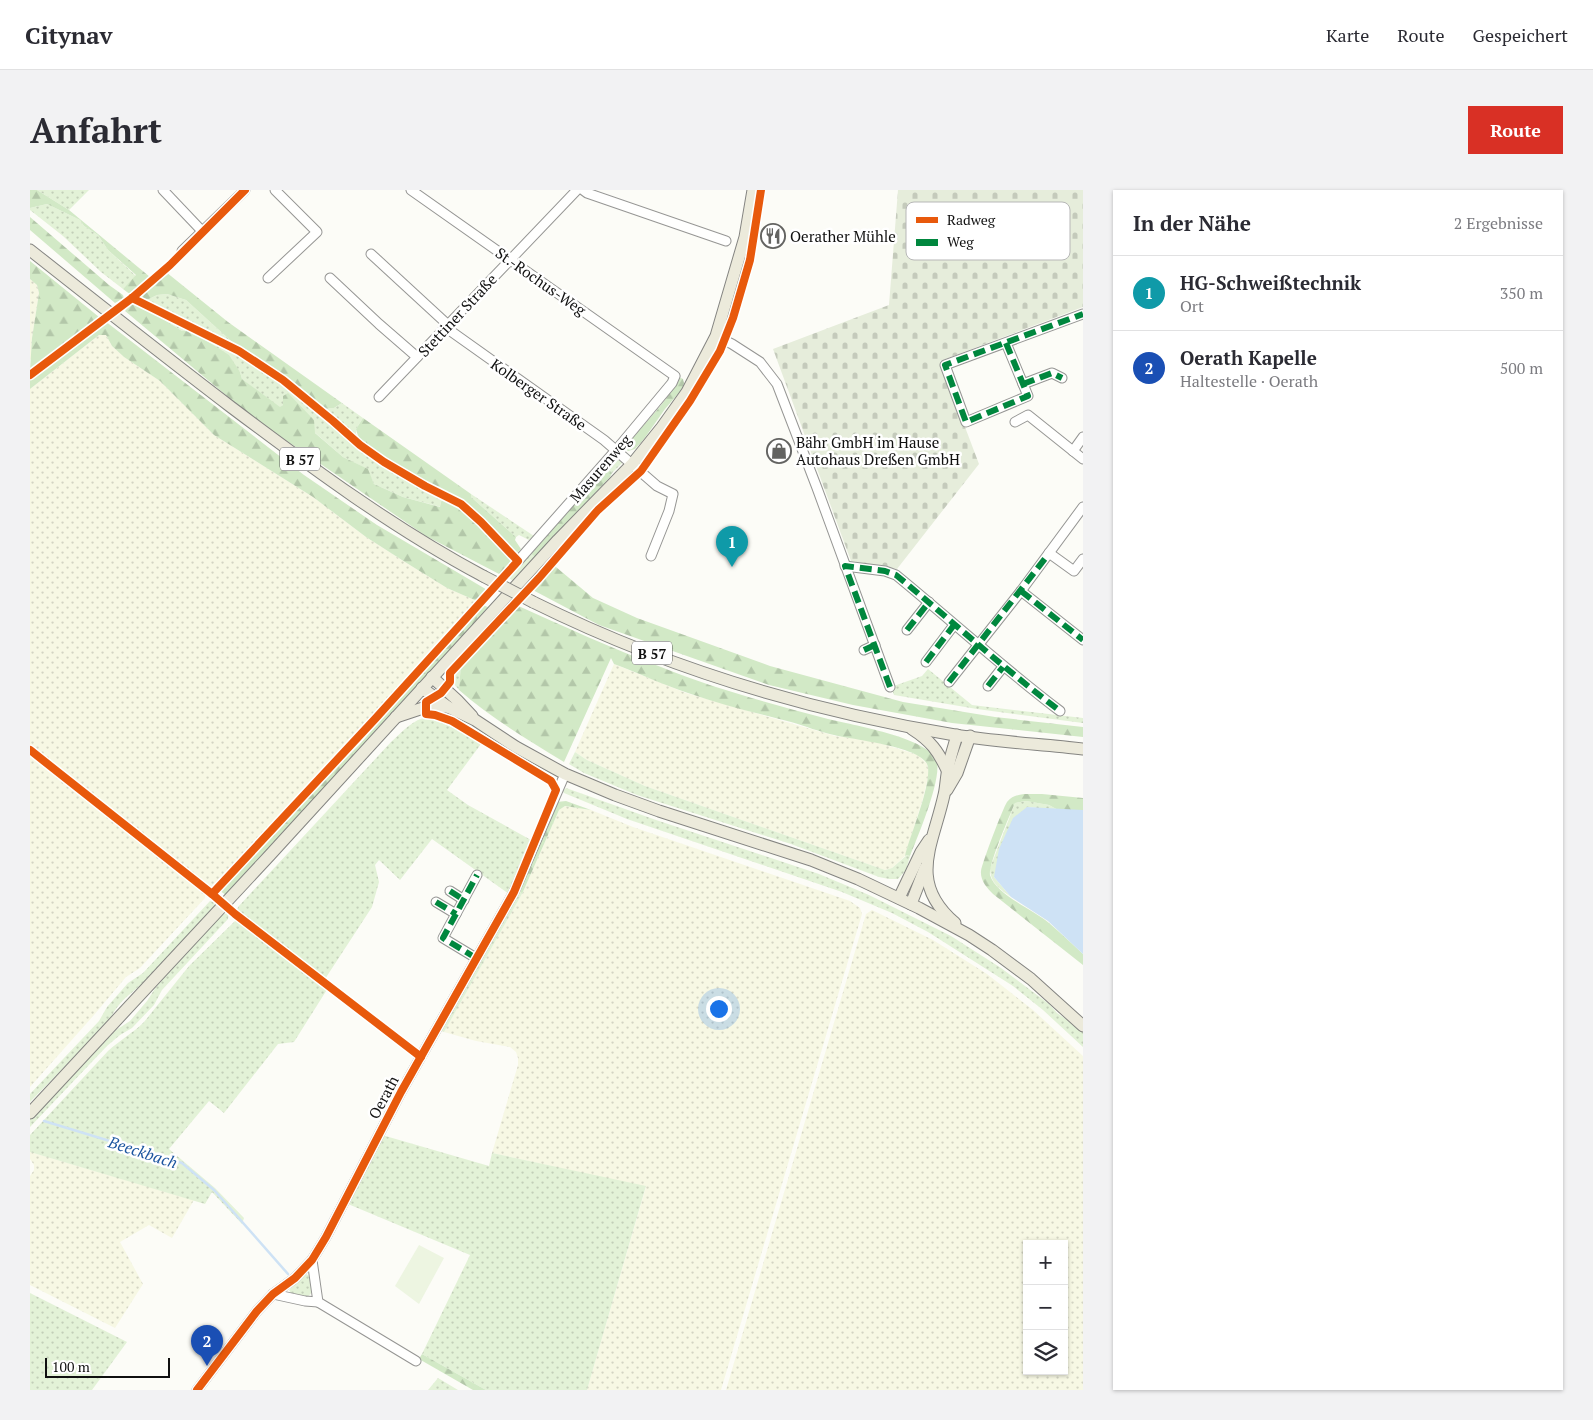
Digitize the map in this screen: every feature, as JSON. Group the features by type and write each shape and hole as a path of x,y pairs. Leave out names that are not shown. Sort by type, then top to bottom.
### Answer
{"main road":[{"path":"30,1113 270,855 558,540 633,463 687,392 716,336 745,236 753,190"},
{"name":"B 57","path":"30,250 308,466 397,527 533,602 615,639 702,672 774,696 856,716 956,735 1083,748"},
{"path":"432,677 475,720"},
{"path":"422,688 448,707 475,720 516,747 565,774 659,811 811,860 899,898 969,935"},
{"path":"395,718 426,708 448,707"},
{"name":"B 57","path":"907,726 922,735 933,745 947,770"},
{"path":"956,735 947,770 944,795 931,837 927,877 931,895 945,915 969,935 1031,979 1083,1026"},
{"path":"944,795 956,773 970,736"},
{"path":"899,898 921,852 931,837"},
{"path":"911,904 928,860"}],"street":[{"path":"163,190 202,231"},
{"path":"182,251 246,190"},
{"path":"268,278 317,232 275,190"},
{"name":"St.-Rochus-Weg","path":"411,190 670,373"},
{"name":"Stettiner Straße","path":"379,398 577,190"},
{"path":"583,190 726,241"},
{"name":"Kolberger Straße","path":"371,254 446,326 617,449 657,486 673,494 669,511 651,556"},
{"path":"330,278 417,357"},
{"path":"1006,343 1028,396 966,422 945,365 1083,314"},
{"path":"716,336 760,362 777,384 890,688"},
{"name":"Masurenweg","path":"518,561 617,449 672,383 675,376 670,373"},
{"path":"1023,384 1052,373 1062,378"},
{"path":"1015,422 1028,415 1083,459"},
{"path":"1073,451 1083,437"},
{"path":"949,682 1021,591 1082,509"},
{"path":"1049,553 1074,571 1083,559"},
{"path":"845,566 885,571 896,575 1003,667 1060,711"},
{"path":"1021,591 1083,640"},
{"path":"907,630 929,602"},
{"path":"926,662 954,625"},
{"path":"864,650 875,645"},
{"path":"988,686 1003,667"},
{"name":"Oerath","path":"197,1390 257,1311 273,1294 295,1278 312,1260 326,1237 401,1092 514,892 565,774"},
{"path":"476,958 443,938 477,875"},
{"path":"450,892 464,900"},
{"path":"436,902 456,914"},
{"path":"312,1260 318,1302"},
{"path":"273,1294 318,1302 416,1361"}],"green space":[{"path":"30,190 37,190 69,210 150,277 131,295 123,289 136,275 108,250 98,235 84,226 80,220 47,204 30,208"},
{"path":"37,190 89,190 69,210"},
{"path":"898,190 1083,190 1083,307 940,361 979,464 897,569 851,561 773,349 889,305"},
{"path":"47,204 80,220 84,226 98,235 108,250 136,276 123,289 101,272 63,236 30,210 30,208"},
{"path":"30,217 123,295 124,298 115,303 30,230"},
{"path":"30,261 99,317 91,326 30,371 32,338 39,293 37,285 30,279"},
{"path":"166,272 228,322 342,403 334,408 323,409 293,385 242,351 186,300 167,294 157,295 143,302 137,298"},
{"path":"30,279 37,285 39,293 30,360"},
{"path":"167,294 186,300 242,351 203,330 169,316 143,302 157,295"},
{"path":"136,302 214,338 256,363 304,398 371,455 401,475 443,497 441,507 403,497 374,484 367,469 343,457 283,405 280,408 242,379 240,372 191,331 182,331"},
{"path":"136,302 182,331 191,331 229,355 240,372 242,379 280,407 283,405 283,396 288,393 314,420 315,433 343,457 368,469 374,484 403,497 440,507 443,497 464,509 482,525 514,560 501,575 426,536 245,411 125,311"},
{"path":"105,321 304,475 377,525 489,591 479,602 447,588 366,537 313,497 214,435 160,381 124,357 112,346 106,335 99,335 30,389 30,378"},
{"path":"99,335 106,335 112,346 124,357 160,381 214,435 313,497 366,537 405,562 447,588 479,602 214,887 209,888 30,746 30,389"},
{"path":"679,377 683,379 683,388 665,409 644,439 635,449 628,451 625,448 627,444 670,394"},
{"path":"342,403 363,418 356,429 356,434 373,453 323,409 334,408"},
{"path":"363,418 471,494 471,497 516,537 515,540 521,549 515,555 469,509 387,464 372,453 361,441 356,429"},
{"path":"620,456 623,462 612,473 610,470 605,469 616,457"},
{"path":"608,468 612,473 610,477 535,557 530,553 605,469"},
{"path":"471,494 534,536 529,540 519,535 516,537 471,497"},
{"path":"530,553 535,557 513,581 508,577"},
{"path":"550,562 593,598 637,618 770,666 903,702 995,717 1083,727 1083,737 952,723 853,705 769,685 599,625 529,588"},
{"path":"514,604 587,637 681,675 786,708 887,733 918,744 929,751 936,759 936,778 929,807 910,856 905,856 927,782 927,764 921,758 899,748 829,734 701,697 614,664 611,658 564,762 523,737 459,690 461,663"},
{"path":"482,605 488,607 425,681 226,895 220,891 317,786 360,744 409,687 464,629"},
{"path":"461,663 459,690 453,683 451,675"},
{"path":"614,664 686,693 835,736 873,741 918,755 927,764 929,773 905,856 892,868 885,870 645,786 587,760 575,752"},
{"path":"928,669 972,705 1083,718 1083,723 977,709 894,695 891,687 922,676"},
{"path":"428,717 461,731 481,744 447,790 468,805 531,840 509,894 432,839 400,880 379,860 375,865 379,882 372,907 325,979 237,911 238,907 391,742 417,720"},
{"path":"575,752 587,760 645,786 885,870 892,868 907,855 910,856 906,870 898,879 879,877 791,844 637,795 584,773 569,764"},
{"path":"30,753 203,891 205,898 140,968 126,977 30,1087"},
{"path":"566,788 819,874 869,895 951,936 1001,968 1049,1004 1057,1013 1083,1031 1083,1047 1043,1010 1013,986 928,932 892,913 842,892 627,819 564,793 563,791"},
{"path":"1024,794 1083,798 1083,810 1058,810 1049,805 1026,801 1015,803 996,851 990,875 1007,896 1049,923 1083,954 1083,965 993,894 983,881 981,871 1005,806 1013,797"},
{"path":"566,801 591,810 565,806 559,810 522,894 519,889 557,802"},
{"path":"1026,801 1049,805 1058,810 1027,807 994,877 1011,897 994,882 990,868 1015,803"},
{"path":"565,806 591,810 633,827 850,901 860,908 862,914 721,1390 587,1390 646,1187 492,1153 518,1065 516,1052 510,1047 476,1041 444,1032 522,894 559,810"},
{"path":"519,889 522,894 444,1032 442,1031 442,1027"},
{"path":"210,901 214,902 216,907 145,981 120,1003 109,1021 30,1102 30,1094 99,1021 107,1007 128,983 143,973"},
{"path":"872,910 933,940 987,974 1033,1010 1083,1056 1083,1390 726,1390 866,914"},
{"path":"229,912 228,919 162,990 154,1005 132,1028 107,1046 30,1127 30,1120 59,1086 116,1030 130,1021 156,987 220,916"},
{"path":"235,921 242,922 328,988 294,1042 278,1044 224,1113 209,1101 169,1149 215,1188 244,1218 242,1224 212,1192 205,1204 30,1152 30,1135 108,1051 144,1022 189,966"},
{"path":"382,1135 489,1166 492,1153 646,1186 587,1390 486,1390 422,1354 470,1255 348,1204"},
{"path":"30,1152 194,1200 172,1238 149,1225 120,1242 143,1284 115,1328 30,1285 30,1176 34,1170 34,1165 30,1159"},
{"path":"419,1245 444,1258 419,1304 395,1286"},
{"path":"306,1274 311,1277 313,1291 306,1299 292,1295 289,1290"},
{"path":"30,1293 127,1342 92,1390 30,1390"},
{"path":"422,1354 486,1390 473,1390 419,1359"},
{"path":"438,1378 458,1390 428,1390"}],"water":[{"path":"1027,807 1083,810 1083,954 1048,921 1011,897 994,877 999,849 1013,818"}],"waterway":[{"name":"Beeckbach","path":"44,1121 182,1163 214,1190 288,1274"}],"marked path":[{"path":"1006,343 1028,396 966,422 945,365 1083,314"},
{"path":"1023,384 1052,373 1062,378"},
{"path":"949,682 1047,556"},
{"path":"890,687 845,566 885,571 896,575 1060,711"},
{"path":"1021,591 1083,640"},
{"path":"907,630 929,602"},
{"path":"926,662 954,625"},
{"path":"864,650 875,645"},
{"path":"988,686 1003,667"},
{"path":"476,958 443,938 477,875"},
{"path":"450,891 464,900"},
{"path":"436,902 456,914"}],"cycle path":[{"path":"30,375 132,298 170,265 245,190"},
{"path":"197,1390 257,1311 273,1294 295,1278 312,1260 326,1237 401,1092 514,892 556,790 551,781 452,721 426,714 426,702 441,693 450,682 450,673 539,578 598,510 641,471 690,401 720,351 733,318 750,260 761,190"},
{"path":"132,298 239,351 283,380 360,445 384,462 461,504 518,561 375,719 212,894"},
{"path":"30,750 235,914 421,1057"}],"place":[{"name":"Oerather Mühle","path":"773,236"},
{"name":"Bähr GmbH im Hause Autohaus Dreßen GmbH","path":"779,451"},
{"name":"HG-Schweißtechnik","path":"732,567"},
{"name":"Oerath Kapelle","path":"207,1366"}]}
